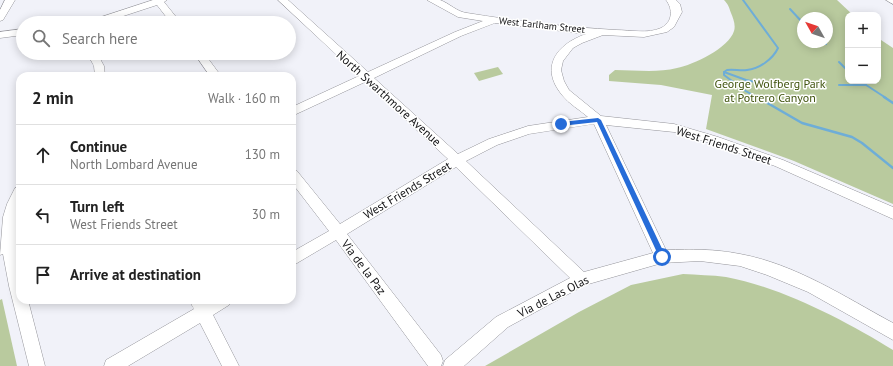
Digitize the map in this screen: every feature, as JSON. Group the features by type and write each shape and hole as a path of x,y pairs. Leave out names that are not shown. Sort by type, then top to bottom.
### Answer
{"street":[{"path":"0,18 10,0"},
{"path":"113,16 160,0 171,16"},
{"name":"North Swarthmore Avenue","path":"284,0 457,160 582,279"},
{"path":"432,0 461,15 494,20"},
{"path":"662,257 598,120 565,92 556,70 558,61 566,45 586,36 604,32 644,34 664,30 671,24 677,12 675,4 671,0"},
{"path":"458,34 464,22 461,15"},
{"name":"West Earlham Street","path":"296,110 458,34 494,20 604,32"},
{"path":"544,25 558,33 566,45"},
{"path":"0,35 16,33"},
{"path":"96,60 99,66 100,72"},
{"path":"204,60 213,72"},
{"name":"West Friends Street","path":"296,258 457,160 493,142 528,130 561,124 598,120 674,128 714,140 779,163 893,213"},
{"name":"Via de la Paz","path":"296,179 338,232 435,361"},
{"path":"16,196 6,215 3,248 16,288"},
{"path":"3,248 16,242"},
{"name":"Via de Las Olas","path":"451,366 502,322 582,279 662,257 700,255 740,260 770,269 813,287 893,332"},
{"path":"21,304 38,366"},
{"path":"112,366 200,306 231,366"}],"green space":[{"name":"George Wolfberg Park at Potrero Canyon","path":"724,0 837,0 850,12 845,12 845,84 881,84 881,40 893,48 893,204 794,161 706,129 712,95 661,85 609,81 609,75 615,70 669,70 684,66 710,55 725,44 735,29 729,7"},
{"path":"498,67 503,74 479,81 474,73"},
{"path":"683,274 721,276 747,282 812,306 893,350 893,366 485,366 579,312 631,285"},
{"path":"2,299 17,366 0,366 0,300"}],"waterway":[{"path":"724,72 727,70 747,70 761,66 773,56 778,48 743,0"},
{"path":"790,9 797,17"},
{"path":"839,62 845,68"},
{"path":"724,72 746,80 770,85"},
{"path":"724,72 724,75 744,90 758,98"},
{"path":"865,84 886,98"},
{"path":"839,85 866,85"},
{"path":"757,97 802,123 852,137 862,143 893,168"},
{"path":"884,97 893,103"}],"route":[{"path":"561,124 598,120 662,257"}]}
